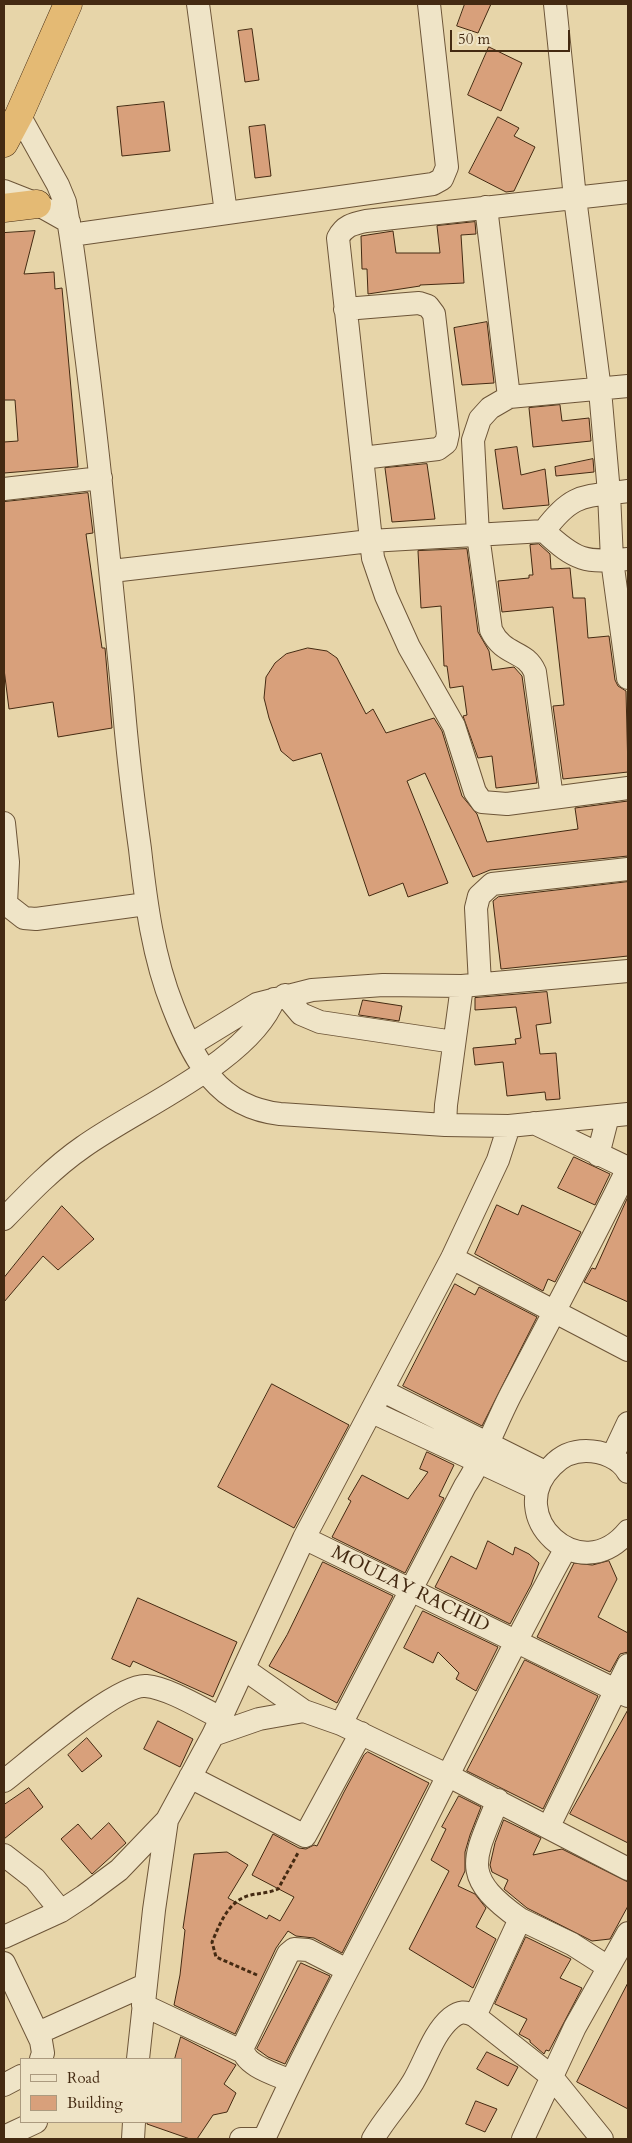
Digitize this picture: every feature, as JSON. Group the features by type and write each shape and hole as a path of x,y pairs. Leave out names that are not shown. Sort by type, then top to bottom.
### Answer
{"highway":[{"path":"4,143 11,112 49,4"},
{"path":"11,112 68,4"},
{"path":"4,208 36,204"}],"street":[{"path":"198,4 226,213"},
{"path":"4,191 36,204 70,228 226,213 433,184 442,179 447,167 428,4"},
{"path":"555,4 575,198 600,390 619,492 620,560 628,670"},
{"path":"11,112 58,185 65,202 70,228 112,571 128,754 146,904 162,977 190,1045 206,1072 217,1086 238,1103 262,1112 445,1125 509,1126 618,1115"},
{"path":"628,192 366,221 350,224 343,229 338,238 373,558 386,596 406,639 454,726 475,792 482,802 507,804 628,788"},
{"path":"486,207 509,397"},
{"path":"345,309 419,303 428,306 434,314 448,434 446,443 438,449 362,458"},
{"path":"552,798 535,672 526,658 504,648 496,640 491,630 478,535 472,440 480,419 490,408 509,397 628,386"},
{"path":"4,489 101,478"},
{"path":"544,531 557,514 571,501 586,495 619,492"},
{"path":"112,571 370,541 544,531 576,557 595,561 620,560"},
{"path":"4,823 8,862 5,904 24,918 30,919 146,904"},
{"path":"445,1125 454,1042 471,985 476,908 484,890 492,884 628,869"},
{"path":"190,1045 249,1007 280,997 344,986 471,985 628,971"},
{"path":"280,997 301,1014 320,1022 454,1042"},
{"path":"4,1219 81,1148 206,1072 252,1032 280,997"},
{"path":"598,1155 618,1115"},
{"path":"190,1777 305,1836 410,1592 484,1452 628,1168 534,1124"},
{"path":"4,1937 61,1911 119,1870 167,1820 244,1669 304,1538 452,1258 498,1160 509,1126"},
{"path":"452,1258 628,1350"},
{"path":"383,1391 484,1452 541,1481"},
{"path":"372,1412 484,1452"},
{"path":"626,1537 612,1546 595,1552 577,1552 566,1548 554,1541 545,1530 538,1518 536,1504 541,1481 559,1459 576,1451 595,1451 620,1464 628,1423"},
{"name":"MOULAY RACHID","path":"304,1538 410,1592 430,1599 622,1693"},
{"path":"264,2139 291,2081 515,1641 566,1548"},
{"path":"549,1826 622,1693 628,1665"},
{"path":"244,1669 304,1711 351,1729 447,1775 549,1826 628,1869"},
{"path":"4,1782 106,1703 134,1686 156,1688 216,1726 304,1711"},
{"path":"498,1800 480,1844 475,1864 490,1895 520,1920 572,1944 608,1967"},
{"path":"138,2058 144,1995 167,1820"},
{"path":"4,1855 35,1879 61,1911"},
{"path":"475,2016 520,1920"},
{"path":"523,2139 574,2027 628,1932"},
{"path":"291,2081 253,2063 246,2058 243,2052 243,2047 288,1954 294,1950 308,1950 347,1970"},
{"path":"4,1963 38,2034 43,2053 41,2058"},
{"path":"38,2034 144,1995"},
{"path":"144,1995 243,2052"},
{"path":"374,2139 387,2116 412,2083 442,2028 458,2013 466,2011 551,2076 602,2139"},
{"path":"4,2085 20,2077"},
{"path":"4,2136 34,2123"},
{"path":"133,2139 134,2123"},
{"path":"241,2139 259,2139"}],"path":[{"path":"275,1983 216,1957 212,1942 226,1914 234,1904 248,1896 278,1889 284,1881 305,1836"}],"building":[{"path":"465,4 491,4 478,33 457,26"},
{"path":"252,29 259,80 245,82 238,31"},
{"path":"489,47 522,63 501,111 468,95"},
{"path":"164,102 170,151 122,156 117,107"},
{"path":"498,117 519,128 514,136 535,147 514,191 506,192 469,173"},
{"path":"265,125 271,176 255,178 249,127"},
{"path":"475,222 476,234 461,235 464,283 420,285 368,294 367,269 362,269 361,236 393,231 396,253 440,253 437,226"},
{"path":"35,231 24,274 54,272 55,289 62,288 78,467 4,473 4,442 18,441 15,400 4,400 4,233"},
{"path":"487,322 494,383 462,385 454,328"},
{"path":"560,405 562,421 589,418 591,441 533,447 529,408"},
{"path":"517,447 521,475 545,469 549,505 503,509 495,450"},
{"path":"593,459 594,472 556,476 555,467"},
{"path":"427,464 435,519 392,522 385,468"},
{"path":"88,493 93,533 86,534 102,648 105,648 112,728 58,737 53,702 9,709 4,669 4,502"},
{"path":"539,544 550,554 551,569 570,568 573,598 585,598 588,638 609,636 615,680 618,686 626,691 628,772 563,779 553,706 564,705 553,607 502,612 498,581 529,578 529,575 533,575 530,545"},
{"path":"467,549 478,632 489,651 492,670 514,667 522,676 537,783 496,788 492,756 478,758 463,716 467,715 463,686 450,688 447,666 444,666 441,606 421,608 418,551"},
{"path":"308,648 327,651 337,658 366,714 373,709 386,733 434,718 442,731 462,796 477,814 487,842 578,829 575,808 628,801 628,856 490,870 473,877 425,773 407,781 448,883 408,897 403,883 369,896 321,753 293,761 281,751 264,698 266,677 275,663 286,654"},
{"path":"628,882 628,956 501,969 493,901 498,897"},
{"path":"547,992 551,1023 536,1025 540,1054 556,1053 560,1099 546,1100 545,1092 507,1096 503,1062 475,1065 473,1048 516,1044 515,1039 521,1038 516,1007 475,1010 475,998"},
{"path":"363,1000 402,1006 399,1021 359,1015"},
{"path":"574,1157 610,1174 595,1205 558,1188"},
{"path":"628,1197 628,1302 584,1282 592,1268 595,1269"},
{"path":"497,1205 518,1215 522,1205 581,1232 555,1282 548,1279 543,1291 475,1254"},
{"path":"62,1206 94,1239 58,1270 43,1256 4,1302 4,1278"},
{"path":"455,1284 475,1295 479,1287 537,1317 482,1426 403,1386"},
{"path":"272,1384 349,1425 294,1528 218,1487"},
{"path":"427,1452 454,1465 439,1496 444,1498 405,1573 332,1537 351,1501 348,1499 362,1475 408,1499 428,1472 420,1469"},
{"path":"488,1541 513,1555 515,1547 529,1554 539,1563 531,1585 510,1624 435,1587 451,1556 476,1569"},
{"path":"609,1561 617,1579 598,1617 628,1633 628,1652 620,1654 610,1672 537,1637 574,1563 592,1565"},
{"path":"323,1562 393,1596 337,1703 269,1666 287,1635"},
{"path":"138,1598 237,1642 213,1697 133,1661 130,1667 112,1659"},
{"path":"423,1611 498,1647 476,1691 456,1679 459,1673 438,1652 433,1663 404,1648"},
{"path":"525,1660 598,1696 543,1809 467,1771"},
{"path":"628,1710 628,1843 570,1814"},
{"path":"158,1721 193,1739 180,1767 144,1749"},
{"path":"87,1738 102,1756 82,1772 68,1755"},
{"path":"368,1752 429,1783 342,1953 314,1938 296,1936 288,1931 276,1948 235,2034 174,2005 180,1975 185,1930 183,1928 194,1854 227,1852 248,1865 228,1898 267,1919 269,1915 280,1921 294,1897 252,1875 273,1834 299,1848 306,1849 314,1845 317,1846 364,1755"},
{"path":"29,1788 43,1807 4,1839 4,1805"},
{"path":"459,1796 481,1807 465,1852 465,1871 458,1886 475,1894 486,1908 476,1927 496,1939 473,1988 409,1949 449,1871 431,1860 446,1829 442,1827"},
{"path":"504,1820 541,1838 533,1855 562,1849 628,1882 628,1906 610,1939 592,1941 527,1908 504,1889 508,1880 492,1872 490,1865 495,1843"},
{"path":"109,1823 126,1843 92,1874 61,1839 78,1824 91,1839"},
{"path":"526,1937 571,1959 560,1978 582,1988 549,2051 546,2050 544,2054 530,2040 519,2034 527,2019 495,2004"},
{"path":"301,1963 330,1976 285,2064 268,2057 257,2049"},
{"path":"628,1983 628,2109 577,2082"},
{"path":"181,2037 236,2065 224,2084 236,2093 227,2112 213,2115 197,2139 190,2139 147,2124 182,2123 182,2058 175,2058"},
{"path":"487,2052 518,2067 508,2086 477,2069"},
{"path":"476,2101 497,2109 485,2132 466,2124"}]}
